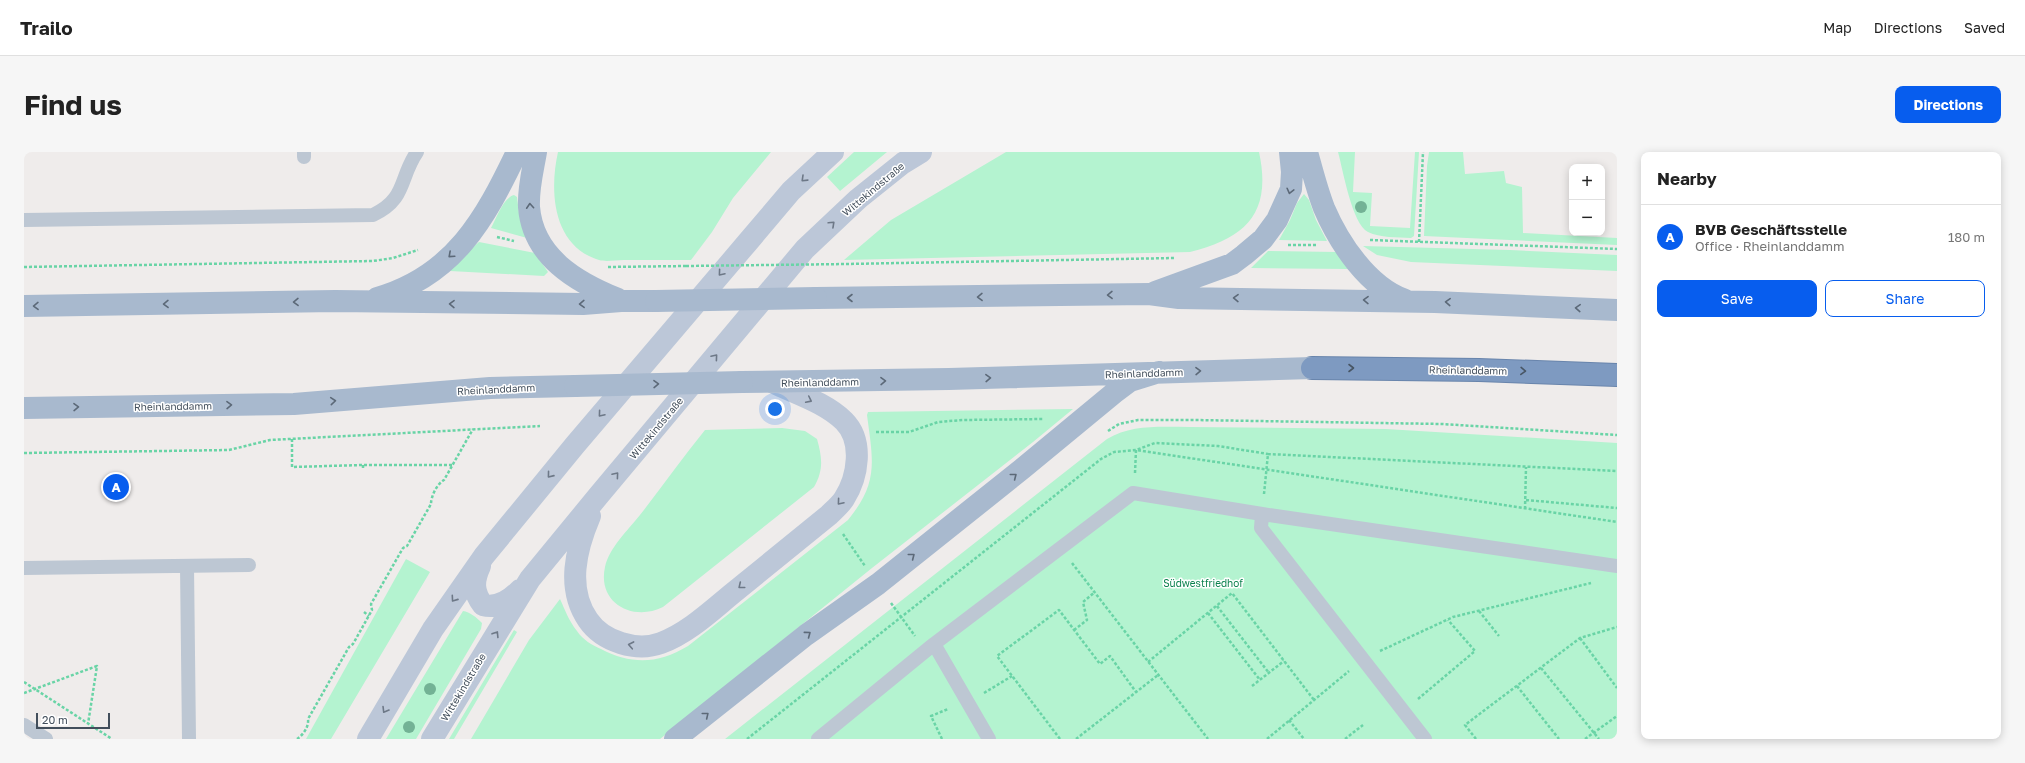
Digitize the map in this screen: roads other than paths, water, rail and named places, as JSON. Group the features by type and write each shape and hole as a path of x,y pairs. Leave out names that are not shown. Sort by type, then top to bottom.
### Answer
{"highway":[{"name":"Rheinlanddamm","path":"1312,368 1472,369 1617,375"}],"main road":[{"path":"350,302 368,300 398,291 422,278 462,245 495,199 517,152"},
{"path":"536,152 530,185 529,208 534,227 541,243 551,259 564,271 593,289 621,300"},
{"path":"368,739 433,629 484,556 575,445 791,191 833,152"},
{"name":"Wittekindstraße","path":"432,739 530,579 599,495 805,249 858,199 903,163 921,152"},
{"path":"1149,294 1232,264 1263,239 1277,220 1291,188 1292,172 1290,152"},
{"path":"1307,152 1324,207 1334,227 1356,261 1379,285 1393,295 1405,300 1418,301 1617,310"},
{"path":"24,306 350,302 583,304 621,300 1149,294 1179,298 1418,301"},
{"name":"Rheinlanddamm","path":"28,410 294,404 490,388 957,379 1312,368"},
{"path":"675,739 806,635 878,584 1130,381 1159,372"},
{"path":"599,495 579,542 576,574 576,592 581,610 590,623 604,636 632,646 646,647 661,643 693,626 829,515 844,499 852,484 857,466 856,445 853,434 845,422 835,414 774,383"},
{"path":"484,556 477,573 474,588 477,598 483,605 489,607 500,605 513,597 530,579"}],"lane":[{"path":"24,220 373,215 393,202 399,193 417,152"},
{"path":"818,739 930,648 1133,493 1262,514 1617,566"},
{"path":"1262,514 1261,528 1425,739"},
{"path":"24,568 249,565"},
{"path":"187,566 188,739"},
{"path":"930,648 968,702 989,739"},
{"path":"24,725 46,739"}],"place":[{"name":"BVB Geschäftsstelle","path":"116,487"}],"park label":[{"name":"Südwestfriedhof","path":"1203,583"}]}
